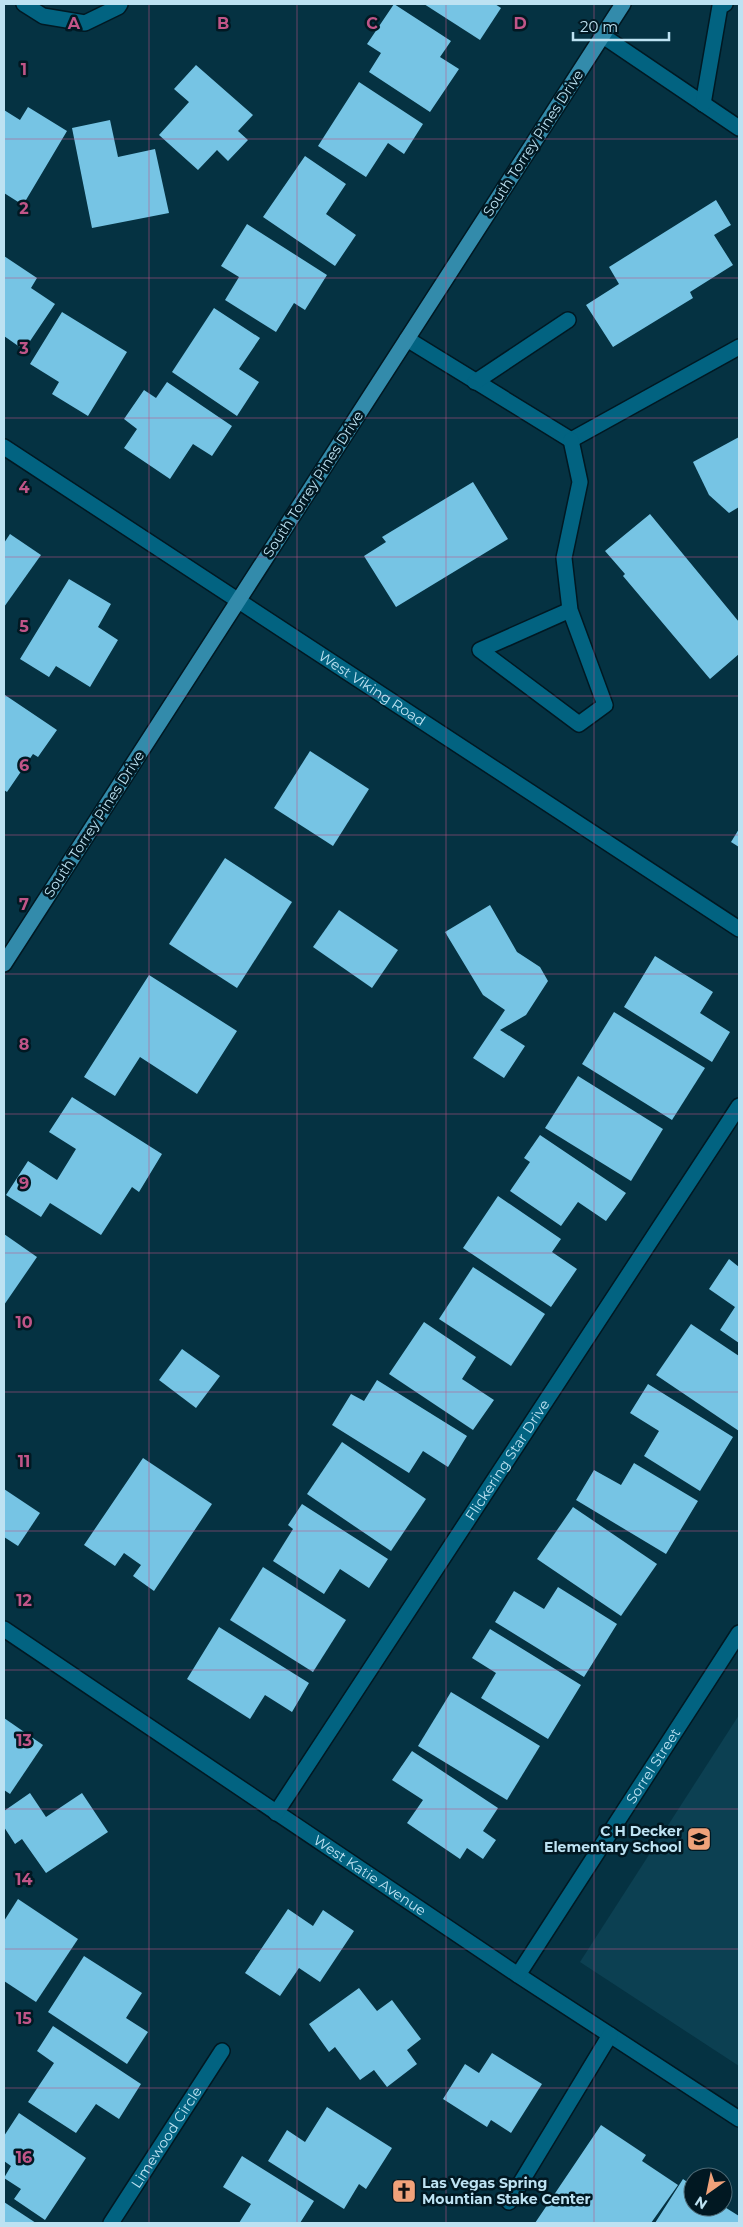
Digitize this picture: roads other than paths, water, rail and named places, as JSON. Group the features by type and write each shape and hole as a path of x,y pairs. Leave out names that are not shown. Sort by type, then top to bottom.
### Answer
{"main road":[{"name":"South Torrey Pines Drive","path":"4,964 623,4"}],"street":[{"path":"24,4 43,16 86,23 118,7 120,4"},
{"path":"703,104 720,6 725,4"},
{"path":"602,36 739,128"},
{"path":"475,382 568,320"},
{"path":"407,339 571,440 580,482 564,558 570,610 605,705 579,724 480,650 570,610"},
{"path":"571,440 739,347"},
{"name":"West Viking Road","path":"4,447 739,929"},
{"name":"Flickering Star Drive","path":"276,1813 739,1106"},
{"name":"West Katie Avenue","path":"4,1629 518,1976 739,2119"},
{"name":"Sorrel Street","path":"518,1976 739,1633"},
{"path":"509,2202 610,2035"},
{"name":"Limewood Circle","path":"111,2223 222,2051"}],"place":[{"name":"C H Decker Elementary School","path":"699,1839"},
{"name":"Las Vegas Spring Mountian Stake Center","path":"404,2191"}]}
